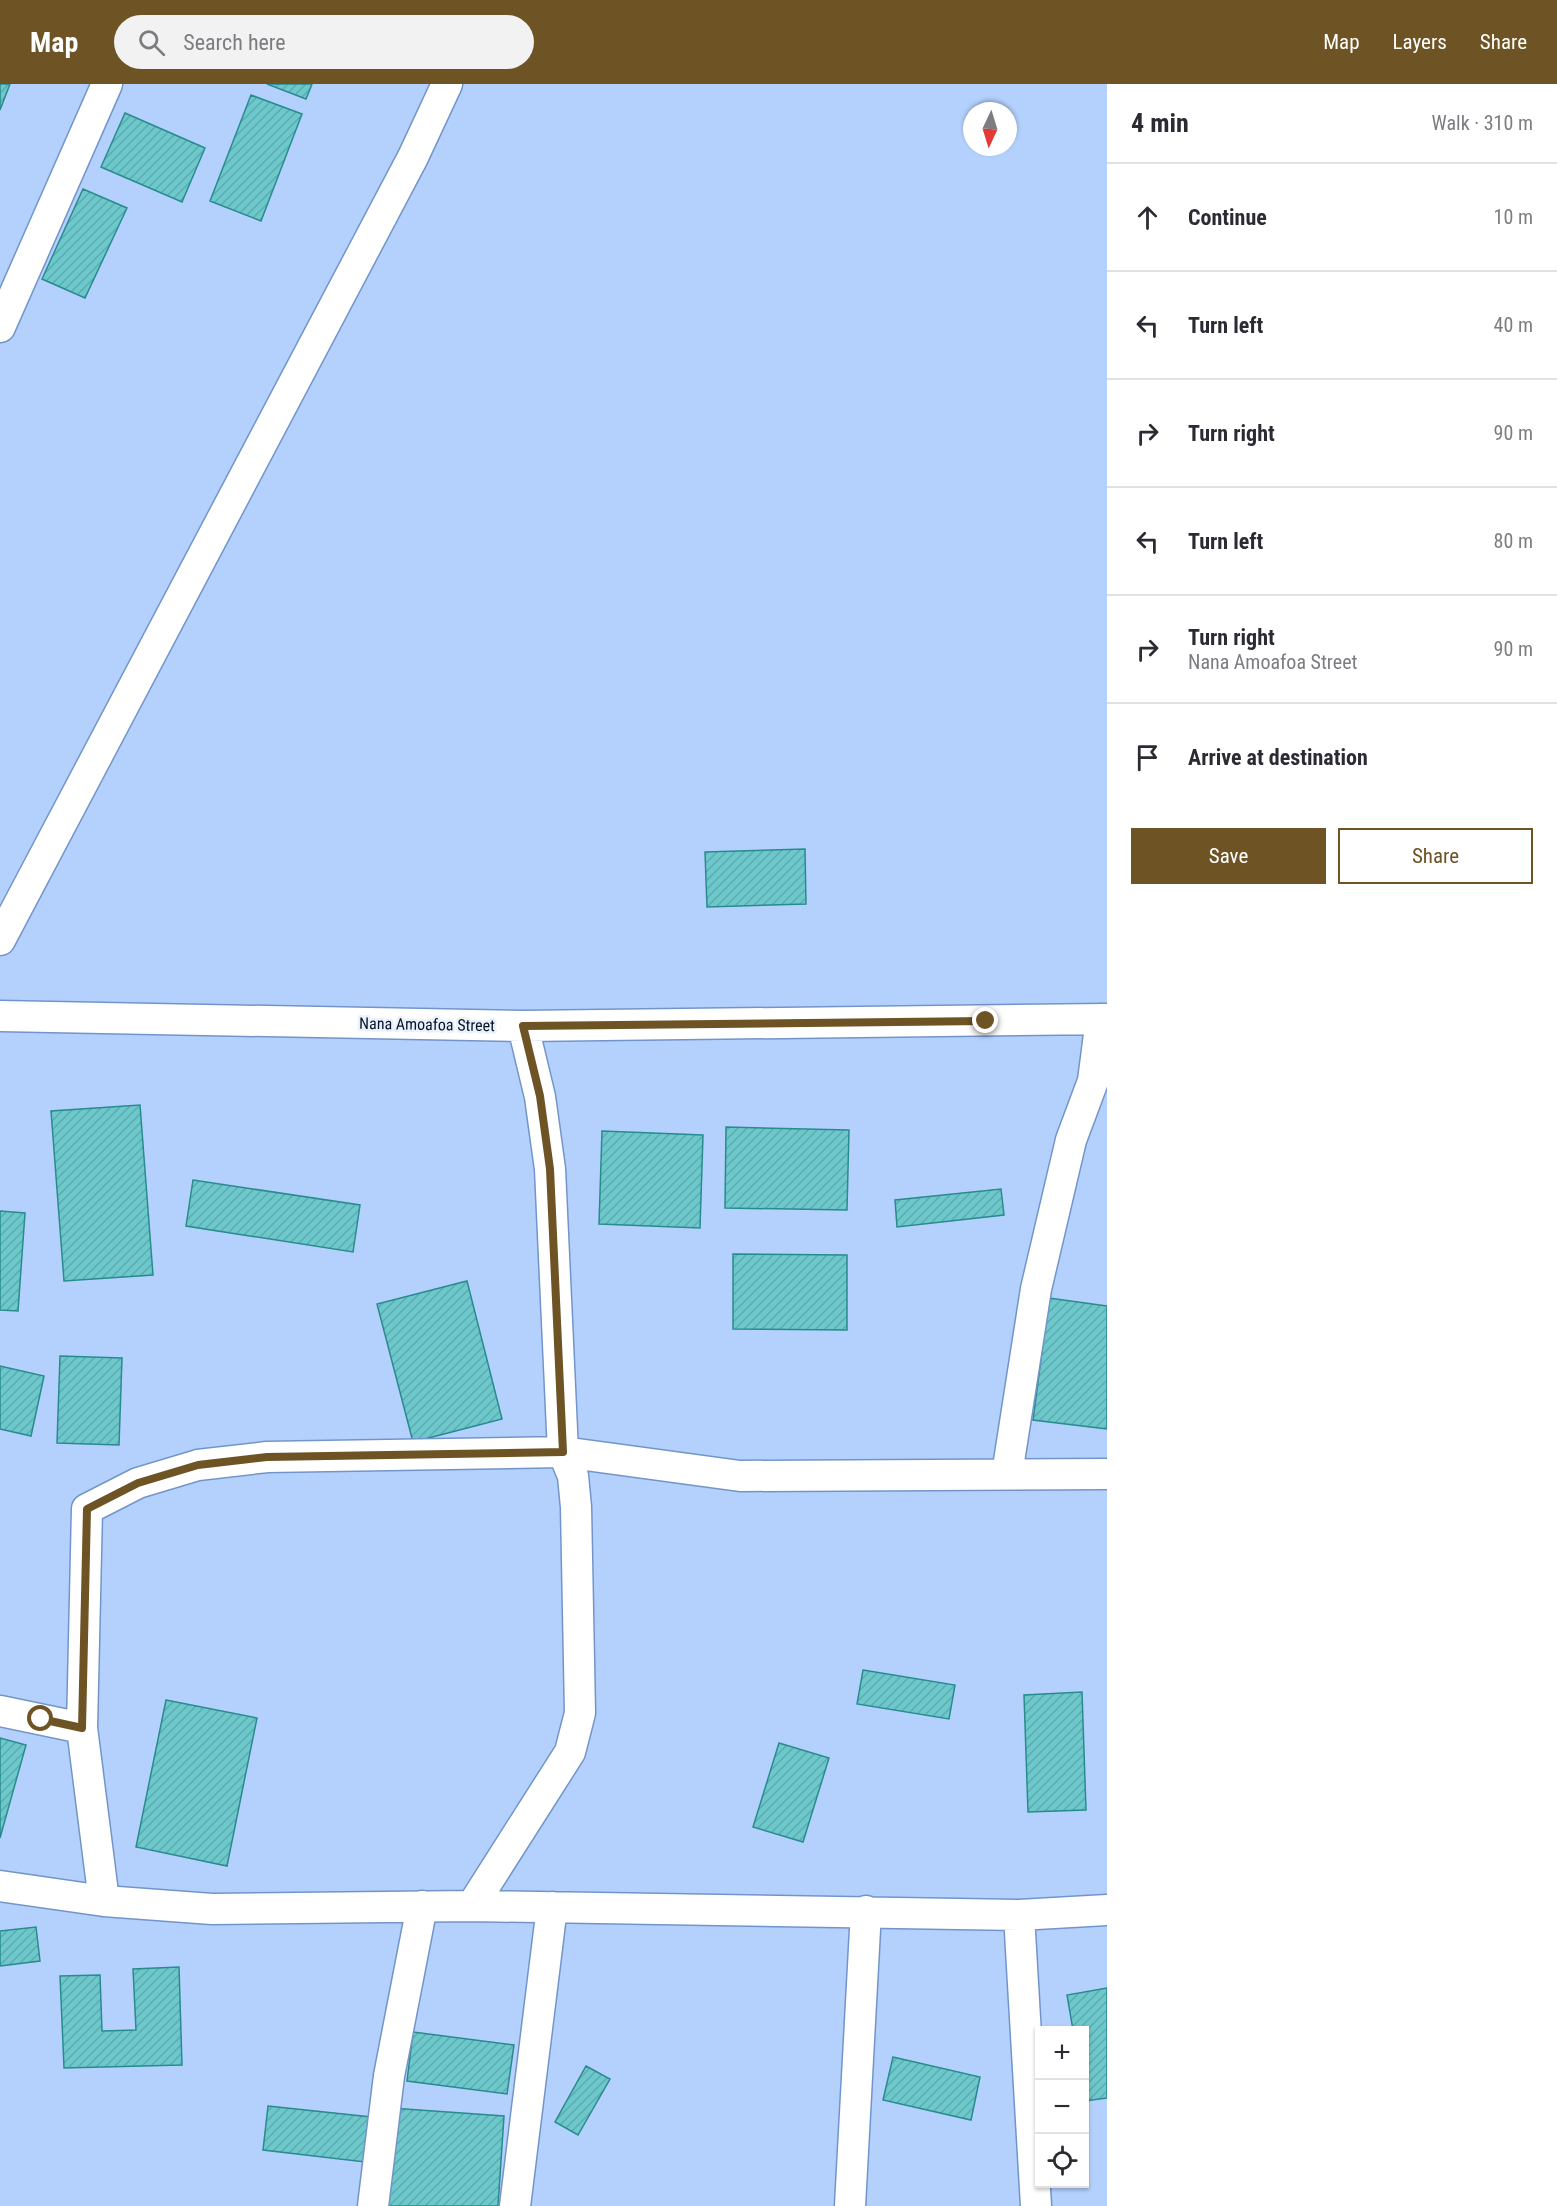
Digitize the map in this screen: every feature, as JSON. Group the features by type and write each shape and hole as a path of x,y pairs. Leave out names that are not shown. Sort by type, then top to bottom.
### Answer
{"street":[{"path":"0,327 107,84"},
{"path":"0,940 408,168 447,84"},
{"name":"Nana Amoafoa Street","path":"0,1016 523,1026 1104,1019"},
{"path":"1007,1474 1036,1289 1071,1140 1093,1081 1104,1019"},
{"path":"472,1906 570,1752 580,1713 576,1507 573,1476 563,1452 550,1169 540,1096 523,1026"},
{"path":"104,1901 82,1728 87,1509 138,1483 209,1463 267,1457 563,1452 740,1476 1107,1474"},
{"path":"0,1711 82,1728"},
{"path":"0,1886 104,1901 212,1909 472,1906 1019,1915 1107,1910"},
{"path":"373,2206 389,2076 422,1906"},
{"path":"514,2206 552,1907"},
{"path":"850,2206 866,1911"},
{"path":"1019,1915 1036,2206"}],"building":[{"path":"0,84 10,84 0,110"},
{"path":"267,84 312,84 306,99"},
{"path":"251,95 302,114 261,221 210,201"},
{"path":"125,113 205,148 182,202 101,167"},
{"path":"83,189 127,208 85,298 42,279"},
{"path":"805,849 806,904 707,907 705,852"},
{"path":"140,1105 153,1275 64,1281 51,1111"},
{"path":"726,1127 849,1130 847,1210 725,1208"},
{"path":"602,1131 703,1135 700,1228 599,1224"},
{"path":"193,1180 360,1205 353,1252 186,1226"},
{"path":"1001,1189 1004,1215 897,1227 895,1200"},
{"path":"0,1211 25,1213 18,1311 0,1310"},
{"path":"733,1254 847,1255 847,1330 733,1329"},
{"path":"467,1281 502,1419 413,1442 377,1304"},
{"path":"1049,1298 1107,1306 1107,1429 1033,1420"},
{"path":"60,1356 122,1358 119,1445 57,1443"},
{"path":"0,1366 44,1376 31,1436 0,1429"},
{"path":"863,1670 955,1685 949,1719 857,1704"},
{"path":"1082,1692 1086,1810 1028,1812 1024,1695"},
{"path":"166,1700 257,1718 227,1866 136,1847"},
{"path":"0,1738 26,1745 0,1838"},
{"path":"779,1743 829,1758 803,1842 753,1827"},
{"path":"36,1927 40,1961 0,1966 0,1931"},
{"path":"179,1967 182,2065 64,2068 60,1976 100,1975 102,2031 136,2030 133,1969"},
{"path":"1107,1988 1107,2098 1089,2100 1089,2026 1072,2026 1067,1995"},
{"path":"413,2032 514,2045 507,2094 407,2081"},
{"path":"893,2057 980,2077 971,2120 883,2100"},
{"path":"586,2066 610,2079 578,2135 555,2122"},
{"path":"268,2106 371,2117 365,2162 263,2150"},
{"path":"391,2108 504,2116 498,2206 384,2206"}],"route":[{"path":"41,1719 82,1728 87,1509 138,1483 198,1465 267,1457 563,1452 550,1169 540,1096 523,1026 986,1021"}]}
